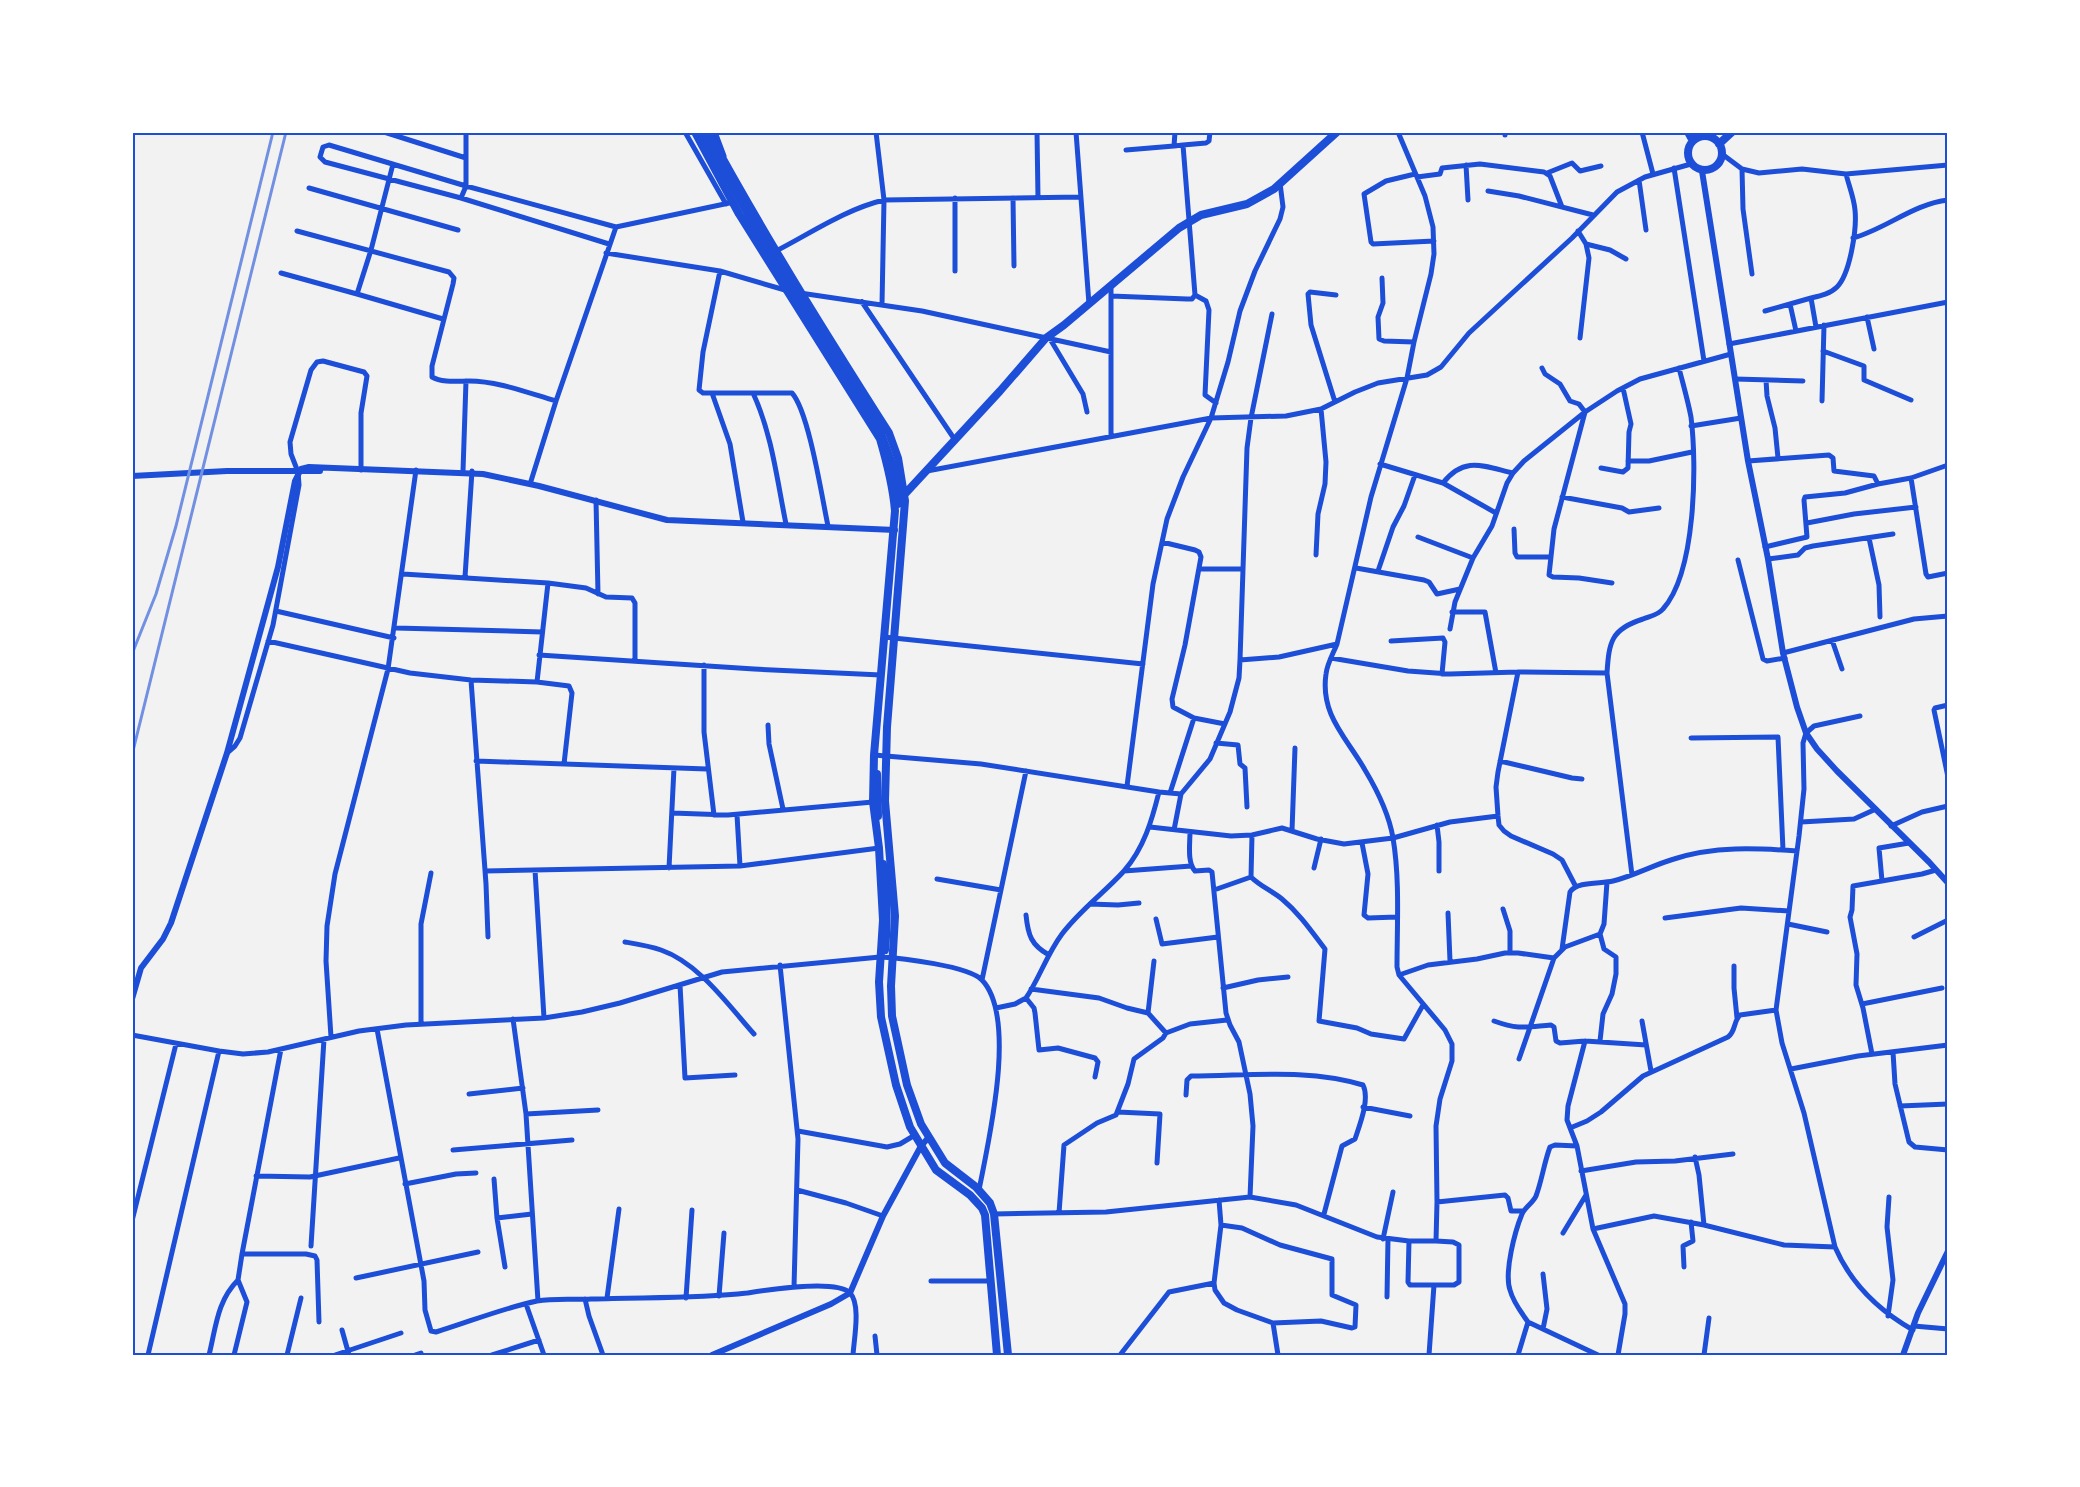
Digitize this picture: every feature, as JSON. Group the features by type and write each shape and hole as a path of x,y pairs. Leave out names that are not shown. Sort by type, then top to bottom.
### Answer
{"main road":[{"path":"695,132 729,203 788,291 880,439 891,478 897,530 878,731 878,808 888,904 882,970 884,1013 901,1099 915,1134 936,1164 975,1196 982,1208 989,1237 999,1355"},
{"path":"703,132 762,240 879,428 894,469 898,508 885,801 895,916 891,986 892,1016 907,1085 921,1124 945,1163 979,1190 990,1203 994,1214 1008,1355"},
{"path":"708,132 744,199 889,433 898,458 904,495 897,530 884,637 874,755 873,802 879,848 883,920 879,982 881,1017 896,1085 910,1127 936,1170 976,1201 985,1215 999,1355"},
{"path":"894,505 1048,338 1179,228 1201,215 1247,204 1280,183 1337,132"},
{"path":"1688,132 1693,141"},
{"path":"1719,144 1732,132"},
{"path":"1708,136 1719,144 1722,154 1719,164 1710,170 1702,171 1691,164 1688,153 1693,141 1708,136"}],"street":[{"path":"384,132 466,158"},
{"path":"461,198 466,186 466,132"},
{"path":"686,132 729,203"},
{"path":"715,132 722,147 725,163"},
{"path":"876,132 884,200 882,305"},
{"path":"1037,132 1038,198"},
{"path":"1076,132 1089,304"},
{"path":"1174,146 1175,132"},
{"path":"1126,150 1206,143 1209,141 1210,132"},
{"path":"1398,132 1430,216 1434,241 1431,274 1407,378 1368,508 1356,568 1337,644 1326,675 1325,687 1332,718 1365,768 1384,808 1393,838 1399,975 1445,1030 1452,1044 1452,1061 1440,1099 1436,1126 1436,1241"},
{"path":"1642,132 1653,174"},
{"path":"609,244 461,198 325,162 320,157 322,147 326,145 616,228 744,199"},
{"path":"1111,296 1192,299 1195,295 1183,145"},
{"path":"1722,154 1742,169 1759,173 1813,169 1846,174 1948,165"},
{"path":"1434,241 1373,244 1364,194 1386,181 1416,175 1440,174 1442,168 1466,165 1488,164 1547,173 1572,163 1580,171 1601,166"},
{"path":"357,294 393,164"},
{"path":"926,471 1211,418 1286,416 1321,409 1378,383 1427,375 1441,367 1469,333 1617,192 1653,174 1691,164"},
{"path":"1466,165 1467,200"},
{"path":"1674,168 1704,361"},
{"path":"1742,169 1743,210 1752,274"},
{"path":"1702,171 1748,461 1766,547 1784,656 1806,733 1837,771 1948,883"},
{"path":"1547,173 1562,207"},
{"path":"1765,311 1827,294 1844,278 1856,220 1846,174"},
{"path":"1639,180 1646,230"},
{"path":"1127,786 1153,584 1167,519 1183,477 1211,418 1240,311 1255,271 1280,219 1283,207 1280,183"},
{"path":"309,188 458,230"},
{"path":"1488,191 1519,196 1593,215"},
{"path":"776,251 852,211 884,200 1080,197"},
{"path":"955,271 956,198"},
{"path":"1013,198 1014,266"},
{"path":"1853,238 1874,231 1919,208 1948,200"},
{"path":"531,481 616,228"},
{"path":"297,231 371,250 452,275 453,284 432,366 432,377 444,381 496,384 556,401"},
{"path":"1578,231 1588,251 1580,338"},
{"path":"1586,244 1610,250 1626,259"},
{"path":"606,253 720,272 788,291 922,311 1111,352"},
{"path":"720,272 703,352 700,392 792,393 795,396 804,418 828,526"},
{"path":"281,273 444,319"},
{"path":"1382,278 1383,303 1378,317 1379,339 1414,342"},
{"path":"1111,285 1111,435"},
{"path":"1335,402 1311,325 1308,294 1310,292 1336,295"},
{"path":"1195,295 1206,301 1209,310 1205,395 1216,403"},
{"path":"1811,298 1816,327"},
{"path":"862,302 955,440"},
{"path":"1729,344 1948,302"},
{"path":"1790,304 1796,331"},
{"path":"1174,830 1181,794 1210,759 1225,724 1239,678 1247,448 1272,314"},
{"path":"1867,317 1874,349"},
{"path":"1822,401 1824,326"},
{"path":"1048,338 1083,394 1087,412"},
{"path":"1823,351 1864,366 1864,380 1911,400"},
{"path":"1450,629 1452,612 1473,558 1492,526 1507,483 1524,461 1585,412 1623,388 1640,380 1731,354"},
{"path":"227,753 240,738 276,611 297,502 298,472 291,454 290,442 312,370 317,362 323,361 364,372 367,376 361,413 361,470"},
{"path":"1542,368 1545,374 1560,384 1570,401 1579,404 1585,412"},
{"path":"1632,875 1607,673 1610,642 1625,625 1656,615 1662,610 1674,590 1687,550 1693,502 1691,426 1679,368"},
{"path":"1735,379 1803,381"},
{"path":"1766,380 1778,458"},
{"path":"463,471 466,381"},
{"path":"1601,468 1625,472 1631,424 1623,388"},
{"path":"712,393 730,444 743,522"},
{"path":"753,393 769,438 786,524"},
{"path":"1316,555 1318,514 1326,484 1321,409"},
{"path":"1585,412 1562,497 1548,572 1551,577 1612,583"},
{"path":"1691,426 1741,418"},
{"path":"1628,461 1649,461 1692,453"},
{"path":"1748,461 1829,455 1833,458 1834,471 1875,476 1878,484"},
{"path":"1380,464 1443,483 1496,513"},
{"path":"1443,483 1451,472 1466,465 1475,464 1513,473"},
{"path":"1766,547 1808,537 1805,497 1845,493 1911,478 1948,465"},
{"path":"132,999 141,968 163,939 171,923 227,753 281,553 295,481 297,474 305,468 483,474 539,486 667,520 897,530"},
{"path":"331,1037 326,960 327,926 335,874 388,669 396,628 416,470"},
{"path":"132,476 227,471 472,471 531,481 658,518 897,530"},
{"path":"465,577 472,471"},
{"path":"1378,571 1393,527 1404,506 1415,475"},
{"path":"1911,478 1926,576 1948,573"},
{"path":"1562,497 1622,508 1629,512 1659,508"},
{"path":"596,500 598,594"},
{"path":"1806,523 1854,514 1916,507"},
{"path":"1514,529 1517,557 1550,557"},
{"path":"1768,559 1798,555 1804,548 1813,546 1893,534"},
{"path":"1418,537 1473,558"},
{"path":"1869,538 1879,585 1880,617"},
{"path":"1162,542 1198,552 1201,557 1185,645 1172,699 1175,709 1194,718 1225,724"},
{"path":"1738,560 1763,659 1767,661 1832,640 1914,619 1948,616"},
{"path":"1356,568 1424,580 1429,582 1437,594 1460,589"},
{"path":"1199,569 1243,570"},
{"path":"403,573 581,586 598,594 634,600 635,660"},
{"path":"537,682 548,583"},
{"path":"276,611 394,638"},
{"path":"1452,612 1485,612 1496,673"},
{"path":"396,628 542,632"},
{"path":"884,637 1143,664"},
{"path":"1391,641 1443,638 1445,642 1442,674"},
{"path":"1832,640 1842,669"},
{"path":"268,641 388,669 471,680 565,684 572,693 564,764"},
{"path":"1240,660 1279,657 1337,644"},
{"path":"539,655 881,675"},
{"path":"1331,658 1408,671 1442,674 1607,673"},
{"path":"704,665 704,732 714,815"},
{"path":"1518,672 1496,787 1499,825 1511,836 1562,860 1576,887"},
{"path":"471,680 488,937"},
{"path":"1948,705 1934,710 1948,777"},
{"path":"1860,716 1814,726 1806,733 1803,749 1804,789 1801,822 1776,1010 1782,1043 1804,1113 1835,1247 1842,1262 1874,1303 1888,1316 1913,1328 1948,1329"},
{"path":"1170,793 1194,718"},
{"path":"768,725 769,744 783,809"},
{"path":"1691,738 1778,737 1783,850"},
{"path":"1216,743 1239,746 1240,764 1245,768 1247,807"},
{"path":"1292,831 1294,748"},
{"path":"874,755 981,764 1181,794"},
{"path":"476,761 707,769"},
{"path":"1500,761 1582,779"},
{"path":"669,868 674,768"},
{"path":"982,980 1026,771"},
{"path":"996,1008 1015,1004 1026,998 1061,936 1090,903 1124,871 1150,827 1159,792"},
{"path":"672,813 736,815 873,802"},
{"path":"1891,826 1922,812 1948,806"},
{"path":"1801,822 1854,819 1876,810"},
{"path":"736,815 740,866"},
{"path":"1150,827 1190,832 1252,835 1276,828 1340,843 1362,843 1393,838 1437,825 1498,816"},
{"path":"1437,825 1439,871"},
{"path":"1190,832 1191,866 1195,871 1211,871 1227,1020 1239,1042 1248,1076 1253,1126 1250,1197"},
{"path":"1252,835 1251,877 1296,912 1308,924 1317,941 1324,947 1320,1022 1404,1039 1423,1005"},
{"path":"1314,868 1321,839"},
{"path":"1362,843 1368,874 1364,915 1368,918 1397,917"},
{"path":"1882,881 1879,848 1910,843"},
{"path":"485,871 740,866 879,848"},
{"path":"1562,949 1570,892 1576,887 1632,875 1675,858 1717,850 1751,848 1797,851"},
{"path":"1124,871 1191,866"},
{"path":"535,870 544,1018"},
{"path":"1872,1054 1856,985 1857,954 1850,917 1853,889 1856,884 1936,870"},
{"path":"421,1024 421,924 431,873"},
{"path":"1214,890 1251,877"},
{"path":"938,879 1001,890"},
{"path":"1600,1041 1603,1014 1615,984 1617,960 1614,955 1604,949 1600,934 1604,924 1606,882"},
{"path":"1090,903 1118,905 1139,903"},
{"path":"1665,918 1741,908 1789,911"},
{"path":"1503,909 1510,931 1510,953"},
{"path":"1448,914 1450,961"},
{"path":"1026,915 1028,932 1034,946 1049,955"},
{"path":"1156,919 1162,944 1218,937"},
{"path":"1914,937 1948,920"},
{"path":"1788,924 1827,932"},
{"path":"1519,1059 1554,958 1562,949 1600,934"},
{"path":"625,942 664,951 704,978 754,1034"},
{"path":"1399,975 1428,964 1510,953 1554,958"},
{"path":"132,1035 243,1054 282,1049 377,1029 421,1024 544,1018 620,1003 722,972 780,965 880,957 963,970 982,980 996,1008 1000,1040 998,1084 976,1201"},
{"path":"1148,1013 1154,961"},
{"path":"780,965 798,1131 795,1287"},
{"path":"1570,1128 1601,1112 1651,1071 1732,1034 1737,1018 1734,966"},
{"path":"1223,988 1258,980 1288,977"},
{"path":"680,985 685,1078 735,1074"},
{"path":"1862,1004 1942,988"},
{"path":"1031,989 1099,998 1148,1013 1166,1033"},
{"path":"1026,998 1034,1008 1039,1050 1058,1048 1095,1058 1098,1062 1095,1077"},
{"path":"1737,1018 1743,1014 1776,1010"},
{"path":"513,1019 529,1143 538,1301"},
{"path":"1059,1213 1064,1145 1097,1124 1114,1118 1118,1112 1134,1059 1163,1038 1166,1033 1190,1024 1227,1020"},
{"path":"1494,1021 1513,1028 1551,1025 1558,1042 1600,1041 1646,1045"},
{"path":"1642,1021 1651,1071"},
{"path":"377,1029 399,1158 425,1287 425,1310 433,1332 538,1301 686,1298 795,1287 831,1286 844,1288 854,1299 856,1308 853,1355"},
{"path":"311,1246 324,1039"},
{"path":"1585,1041 1568,1106 1567,1120 1577,1146 1593,1229 1624,1304 1625,1314 1618,1355"},
{"path":"132,1221 176,1044"},
{"path":"1791,1069 1872,1054 1948,1046"},
{"path":"234,1355 247,1302 238,1280 242,1254 282,1049"},
{"path":"148,1355 219,1051"},
{"path":"1893,1052 1894,1075 1900,1106 1912,1145 1948,1150"},
{"path":"1186,1095 1186,1080 1189,1076 1309,1075 1361,1083 1366,1089 1355,1139 1342,1146 1324,1214"},
{"path":"469,1094 523,1088"},
{"path":"1900,1106 1948,1104"},
{"path":"1363,1107 1410,1116"},
{"path":"526,1114 598,1110"},
{"path":"1118,1112 1160,1114 1157,1163"},
{"path":"798,1131 887,1147 900,1144 915,1136"},
{"path":"712,1355 730,1351 850,1293 883,1216 921,1146 929,1137"},
{"path":"453,1150 572,1140"},
{"path":"1577,1146 1555,1145 1550,1147 1537,1194 1533,1202 1523,1211 1518,1227 1508,1276 1509,1289 1528,1322 1598,1355"},
{"path":"1581,1171 1636,1162 1675,1161 1732,1154"},
{"path":"1695,1157 1704,1225"},
{"path":"256,1176 301,1178 399,1158"},
{"path":"405,1184 456,1174 476,1173"},
{"path":"494,1179 497,1218 505,1267"},
{"path":"797,1190 851,1204 883,1216"},
{"path":"1387,1297 1386,1239 1393,1192"},
{"path":"1437,1202 1505,1195 1511,1211 1523,1211"},
{"path":"1563,1233 1586,1195"},
{"path":"994,1214 1106,1212 1250,1197 1296,1205 1386,1239 1453,1242 1459,1245 1459,1282 1454,1285 1408,1284 1409,1241"},
{"path":"1888,1316 1893,1280 1887,1227 1889,1197"},
{"path":"1219,1200 1221,1225 1214,1283 1215,1290 1224,1303 1272,1323 1321,1321 1353,1328 1356,1305 1332,1295 1333,1262 1330,1258 1280,1245 1242,1228 1221,1225"},
{"path":"607,1298 619,1209"},
{"path":"686,1298 692,1210"},
{"path":"497,1218 532,1215"},
{"path":"1593,1229 1654,1216 1691,1222 1784,1245 1835,1247"},
{"path":"1684,1267 1683,1246 1693,1241 1691,1222"},
{"path":"719,1296 724,1233"},
{"path":"1903,1355 1948,1251"},
{"path":"356,1278 478,1252"},
{"path":"242,1254 315,1256 319,1322"},
{"path":"1543,1274 1547,1309 1543,1329"},
{"path":"209,1355 221,1302 238,1280"},
{"path":"931,1281 990,1281"},
{"path":"1120,1355 1169,1292 1214,1283"},
{"path":"1430,1355 1434,1285"},
{"path":"287,1355 301,1298"},
{"path":"585,1299 603,1355"},
{"path":"526,1304 544,1355"},
{"path":"1704,1355 1709,1318"},
{"path":"1518,1355 1528,1322"},
{"path":"1272,1323 1278,1355"},
{"path":"342,1330 348,1353"},
{"path":"335,1355 348,1353 401,1333"},
{"path":"875,1336 877,1355"},
{"path":"492,1355 539,1340"}],"railway":[{"path":"132,654 156,594 176,526 273,132"},
{"path":"132,755 286,132"}]}
